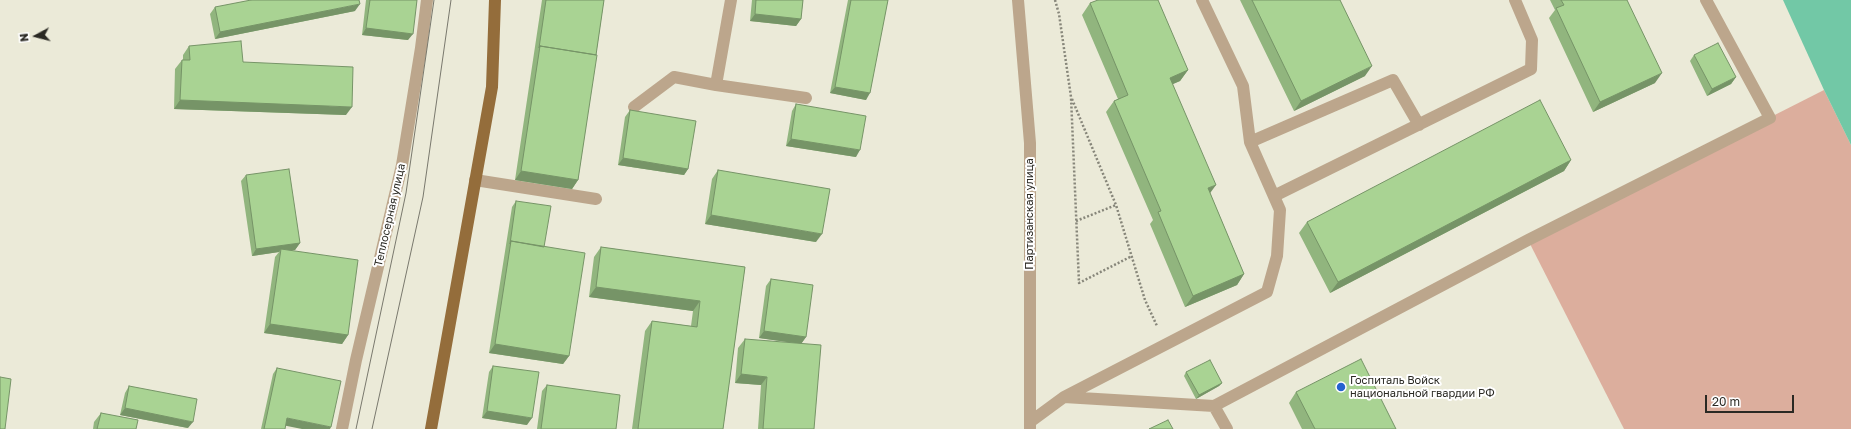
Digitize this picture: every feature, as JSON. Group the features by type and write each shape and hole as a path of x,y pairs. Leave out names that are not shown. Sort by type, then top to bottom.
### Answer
{"main road":[{"path":"431,429 492,87 495,0"}],"street":[{"name":"Теплосерная улица","path":"342,429 356,360 402,164 421,48 427,0"},
{"path":"716,84 731,0"},
{"name":"Партизанская улица","path":"1018,0 1030,143 1030,426"},
{"path":"1030,426 1064,397 1267,292 1278,248 1280,210 1250,142 1243,86 1202,0"},
{"path":"1274,196 1531,69 1532,40 1515,0"},
{"path":"1064,397 1214,406 1528,240 1770,118 1706,0"},
{"path":"634,107 674,77 806,98"},
{"path":"1250,142 1393,80 1419,125"},
{"path":"475,180 596,199"},
{"path":"1214,406 1227,429"}],"path":[{"path":"1055,0 1059,14 1071,97 1079,283 1132,256"},
{"path":"1071,97 1116,206 1145,300 1165,345"},
{"path":"1076,221 1116,206"}],"shaded area":[{"path":"1783,0 1851,0 1851,145 1824,90"},
{"path":"1824,90 1851,145 1851,429 1624,429 1528,240"}],"building":[{"path":"251,0 359,0 360,4 220,32 215,7"},
{"path":"370,0 417,0 413,34 366,28"},
{"path":"546,0 604,0 596,55 540,46 539,48"},
{"path":"756,0 803,0 801,19 755,14"},
{"path":"851,0 888,0 870,93 835,87"},
{"path":"1098,0 1158,0 1188,70 1170,78 1216,185 1208,188 1244,274 1193,296 1158,212 1161,211 1114,101 1128,95 1090,3"},
{"path":"1252,0 1340,0 1372,66 1301,101"},
{"path":"1561,0 1627,0 1662,73 1600,102 1556,8 1564,5"},
{"path":"241,41 243,62 353,67 352,107 180,100 182,60 190,60 189,46"},
{"path":"1718,43 1736,77 1712,89 1694,55"},
{"path":"540,46 597,55 578,180 521,171"},
{"path":"1540,100 1571,160 1338,282 1307,222"},
{"path":"796,104 866,116 860,150 791,139"},
{"path":"630,110 696,121 688,169 623,158"},
{"path":"289,169 300,243 256,249 246,175"},
{"path":"718,170 830,189 822,234 711,215"},
{"path":"516,201 551,206 544,247 511,241 510,244"},
{"path":"511,241 585,253 569,356 495,344"},
{"path":"601,247 745,267 723,429 638,429 652,321 697,327 700,301 596,287"},
{"path":"281,249 358,260 348,335 270,324"},
{"path":"771,279 813,285 806,337 764,331"},
{"path":"745,339 821,345 814,429 763,429 767,377 741,374"},
{"name":"Госпиталь Войск национальной гвардии РФ","path":"1361,359 1396,429 1315,429 1296,392"},
{"path":"1210,360 1222,383 1199,395 1186,372"},
{"path":"493,366 539,372 532,418 487,411"},
{"path":"277,368 341,381 331,427 287,418 285,429 264,429"},
{"path":"0,377 11,379 5,429 0,429"},
{"path":"547,385 620,395 616,429 541,429"},
{"path":"129,386 197,399 193,422 125,408"},
{"path":"101,413 138,420 136,429 97,429"},
{"path":"1168,420 1173,429 1149,429"}],"tram line":[{"path":"356,429 406,193 434,0"},
{"path":"372,429 423,197 451,0"}],"place":[{"name":"Госпиталь Войск национальной гвардии РФ","path":"1341,387"}]}
